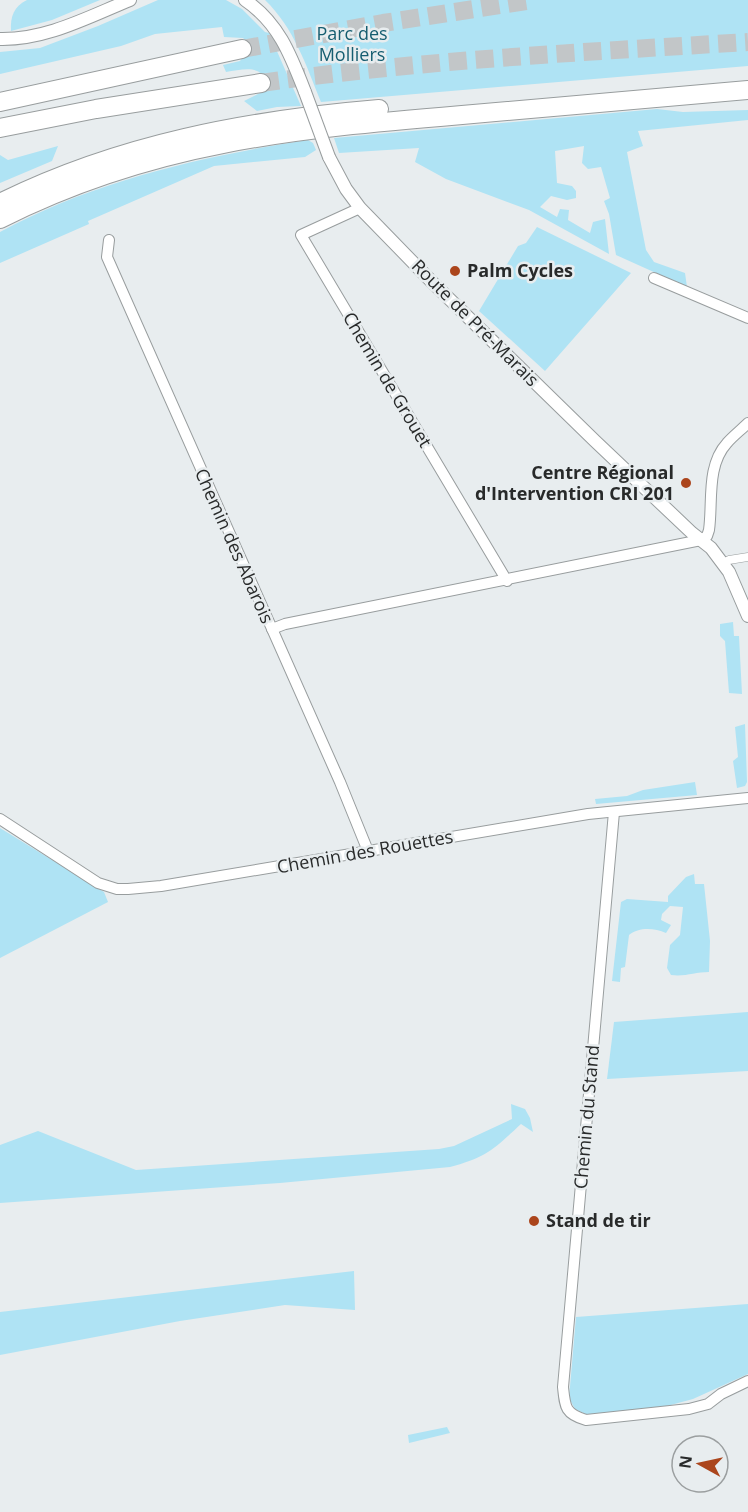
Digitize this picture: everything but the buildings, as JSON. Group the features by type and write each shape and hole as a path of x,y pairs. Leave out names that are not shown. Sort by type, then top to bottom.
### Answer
{"highway":[{"path":"0,102 242,49"},
{"path":"0,203 60,176 132,151 186,137 248,125 338,113 748,78"},
{"path":"0,128 105,107 261,83"},
{"path":"0,219 63,190 112,172 227,142 353,124 748,90"}],"street":[{"path":"0,39 19,39 46,33 130,0"},
{"name":"Route de Pré-Marais","path":"245,0 264,14 286,46 330,157 346,189 360,208 433,283 510,356 526,375 711,548 737,587 748,616"},
{"name":"Chemin de Grouet","path":"360,208 301,235 507,580"},
{"name":"Chemin des Abarois","path":"109,240 107,258 340,782 368,851"},
{"path":"654,278 748,318"},
{"path":"272,629 285,624 701,540 707,536 709,530 713,471 719,455 726,444 748,423"},
{"path":"723,563 748,557"},
{"name":"Chemin des Rouettes","path":"0,819 98,883 117,889 161,886 588,814 748,798"},
{"name":"Chemin du Stand","path":"614,812 563,1387 565,1406 576,1417 586,1420 689,1409 708,1404 721,1394 748,1381"}],"green space":[{"path":"27,0 100,0 52,20 11,31 14,12"},
{"path":"158,0 226,0 242,9 265,32 269,33 301,106 257,111 244,101 260,93 265,85 264,78 261,73 245,69 226,72 223,65 240,61 248,50 243,38 224,37 222,27 155,34 121,46 0,74 0,52 40,48"},
{"name":"Parc des Molliers","path":"265,0 748,0 748,66 321,102 292,35"},
{"path":"657,109 683,112 748,110 748,120 638,131 643,146 627,152 646,250 654,262 685,273 687,287 616,255 609,214 604,201 610,198 601,167 588,169 582,163 584,146 555,151 557,183 572,186 576,191 576,198 567,200 551,196 540,207 557,217 560,209 569,210 568,220 590,233 593,222 605,219 609,254 529,210 446,179 415,162 419,148 339,153 334,138"},
{"path":"308,140 313,143 316,150 305,157 214,166 88,221 89,224 0,263 0,232 73,198 189,163"},
{"path":"58,146 52,161 0,183 0,155 8,160"},
{"path":"537,227 631,273 545,371 479,311 518,246 526,243"},
{"path":"733,622 734,636 739,636 742,694 729,693 725,641 720,636 720,624"},
{"path":"745,724 747,782 745,786 737,788 733,761 738,757 735,727"},
{"path":"695,782 697,795 596,804 595,799 627,796 643,790"},
{"path":"0,828 104,892 108,902 0,958"},
{"path":"694,874 695,884 704,884 710,941 709,972 671,975 667,968 670,945 680,935 683,907 670,906 662,914 661,920 671,925 666,933 647,929 629,935 625,967 621,968 620,982 612,981 621,902 627,899 668,902 668,896 686,877"},
{"path":"748,1012 748,1071 607,1079 614,1022"},
{"path":"511,1104 525,1109 533,1132 521,1124 482,1156 450,1167 280,1183 0,1203 0,1145 38,1131 136,1170 439,1149 454,1146 512,1119"},
{"path":"354,1271 355,1310 285,1305 180,1321 0,1355 0,1312"},
{"path":"748,1304 748,1374 693,1399 652,1410 588,1415 575,1409 569,1398 576,1317"},
{"path":"447,1427 450,1433 409,1443 408,1435"}],"tunnel":[{"path":"242,49 383,23 533,0"},
{"path":"261,83 383,68 565,53 748,42"}],"place":[{"name":"Palm Cycles","path":"455,271"},
{"name":"Centre Régional d'Intervention CRI 201","path":"686,483"},
{"name":"Stand de tir","path":"534,1221"}]}
